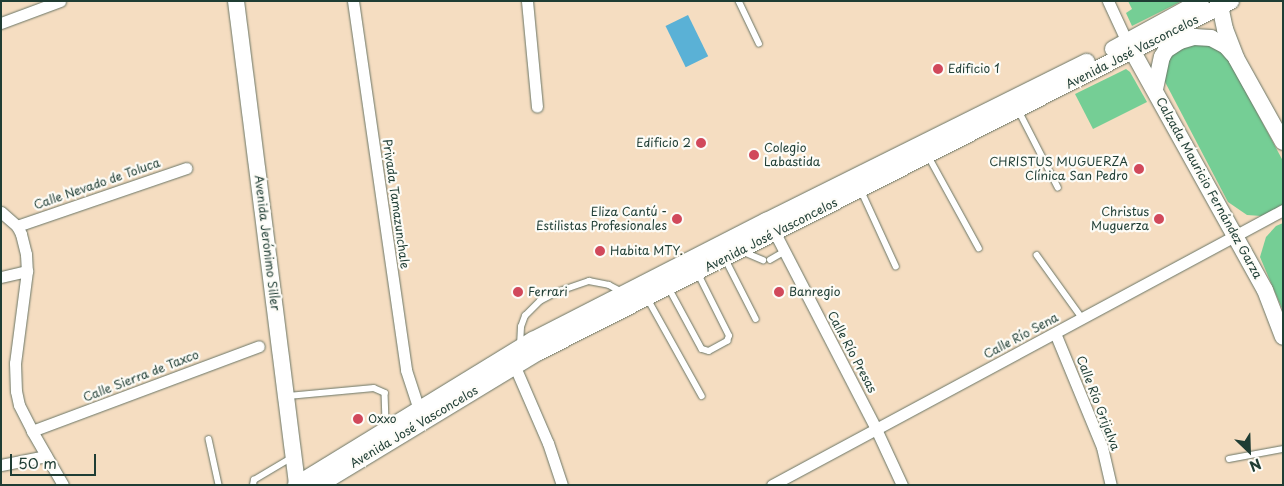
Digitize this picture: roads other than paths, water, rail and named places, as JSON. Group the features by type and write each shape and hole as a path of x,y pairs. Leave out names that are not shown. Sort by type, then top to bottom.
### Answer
{"main road":[{"name":"Avenida Jerónimo Siller","path":"236,1 296,485"},
{"name":"Avenida José Vasconcelos","path":"1130,46 1201,1"},
{"name":"Avenida José Vasconcelos","path":"319,485 420,416 515,355 624,293 858,183 1130,46 1223,3"},
{"path":"1223,3 1236,58"},
{"path":"1155,89 1162,56 1166,50 1180,41 1194,37 1211,38 1226,46 1236,58 1283,142"},
{"name":"Calzada Mauricio Fernández Garza","path":"1130,46 1265,290 1283,337"},
{"name":"Avenida José Vasconcelos","path":"515,355 647,297 775,233 858,183 928,155 1016,104"},
{"name":"Avenida José Vasconcelos","path":"296,485 386,430 420,416"}],"street":[{"path":"1,24 60,1"},
{"name":"Privada Tamazunchale","path":"353,1 406,370 420,416"},
{"path":"526,1 537,107"},
{"path":"1108,1 1130,46"},
{"name":"Calle Nevado de Toluca","path":"17,226 186,168"},
{"name":"Calle Río Sena","path":"772,485 1283,210"},
{"path":"1,212 17,226 24,243 27,271 14,376 19,405 63,485"},
{"name":"Calle Río Presas","path":"775,233 876,428 902,485"},
{"path":"1,277 27,271"},
{"name":"Calle Río Grijalva","path":"1055,333 1102,447 1110,485"},
{"name":"Calle Sierra de Taxco","path":"32,431 259,346"},
{"path":"515,355 562,485"},
{"path":"1,465 46,456"}],"lane":[{"path":"739,1 759,43"},
{"path":"1016,104 1058,187"},
{"path":"928,155 979,248"},
{"path":"858,183 896,266"},
{"path":"740,250 763,260"},
{"path":"770,260 784,252"},
{"path":"1037,255 1082,319"},
{"path":"725,258 756,319"},
{"path":"668,286 702,349 709,351 727,341 729,336 697,272"},
{"path":"515,355 525,316 540,301 557,292 589,281 609,285 624,293"},
{"path":"647,297 702,396"},
{"path":"285,396 374,388 385,393 386,430"},
{"path":"209,439 219,485"},
{"path":"1230,459 1283,449"},
{"path":"253,485 254,480 293,457"}],"water":[{"path":"688,15 708,56 686,67 666,26"}],"place":[{"name":"Edificio 1","path":"938,69"},
{"name":"Edificio 2","path":"701,143"},
{"name":"Colegio Labastida","path":"754,155"},
{"name":"CHRISTUS MUGUERZA Clínica San Pedro","path":"1139,169"},
{"name":"Eliza Cantú - Estilistas Profesionales","path":"677,219"},
{"name":"Christus Muguerza","path":"1159,219"},
{"name":"Habita MTY.","path":"600,251"},
{"name":"Ferrari","path":"518,292"},
{"name":"Banregio","path":"779,292"},
{"name":"Oxxo","path":"358,419"}]}
